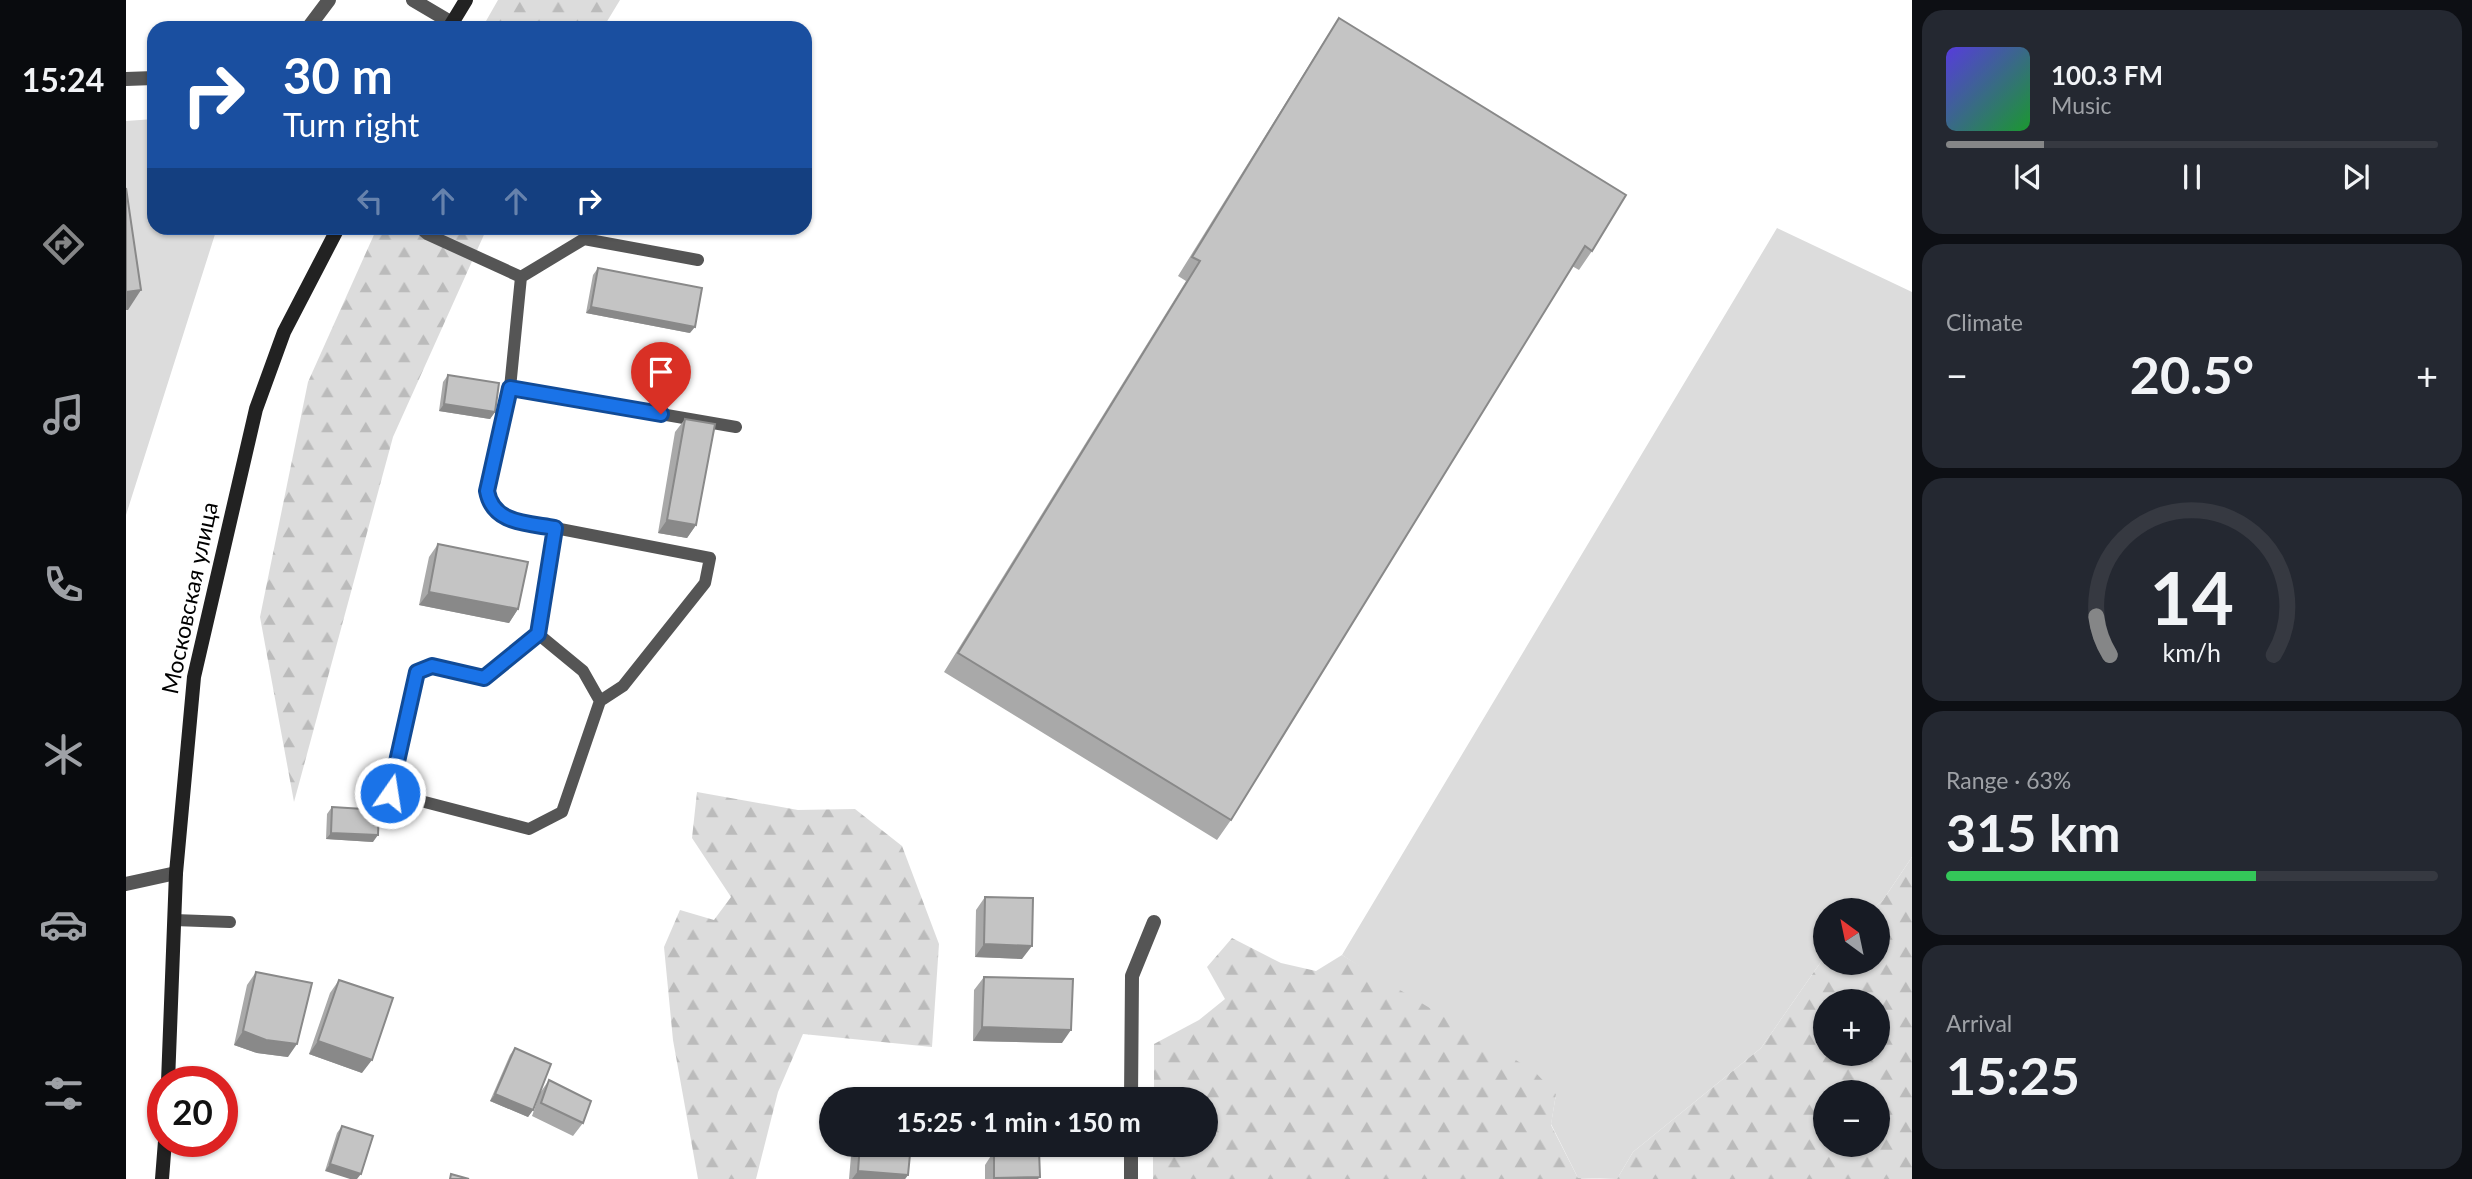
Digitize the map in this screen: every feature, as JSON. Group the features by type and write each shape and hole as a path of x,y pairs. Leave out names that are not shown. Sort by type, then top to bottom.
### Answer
{"main road":[{"path":"454,21 466,0"},
{"name":"Московская улица","path":"169,1066 176,873 194,677 256,409 284,332 334,235"},
{"path":"162,1179 163,1157"}],"street":[{"path":"313,21 329,0"},
{"path":"413,0 444,21"},
{"path":"126,79 147,78"},
{"path":"126,884 176,873"},
{"path":"1131,1087 1132,976 1154,922"},
{"path":"1131,1157 1131,1179"}],"lane":[{"path":"429,235 522,277"},
{"path":"522,277 584,239 698,260"},
{"path":"522,277 510,388 487,491 489,501 503,518 555,528 710,558 705,583 623,686 600,701 562,812 529,829 390,793 417,672 432,666 484,678 538,634 555,528"},
{"path":"510,388 736,427"},
{"path":"538,634 583,671 600,701"},
{"path":"174,920 230,922"}],"green space":[{"path":"498,0 620,0 607,21 486,21"},
{"path":"147,120 147,235 215,235 126,515 126,121"},
{"path":"1777,228 1912,292 1912,857 1884,898 1813,898 1813,973 1761,1048 1633,1152 1617,1179 1578,1178 1551,1124 1556,1094 1342,955"},
{"path":"374,235 484,235 393,437 294,802 260,617 308,382"},
{"path":"697,792 798,810 855,809 902,846 939,944 932,1047 803,1034 778,1092 756,1179 698,1179 673,1040 664,947 680,910 714,920 731,897 692,838"},
{"path":"1912,857 1912,1179 1617,1179 1633,1152 1761,1048 1813,973 1890,975 1890,898 1884,898"},
{"path":"1232,938 1281,963 1316,971 1342,955 1534,1071 1556,1094 1551,1125 1578,1178 1601,1179 1153,1179 1153,1157 1218,1157 1218,1087 1154,1087 1154,1044 1199,1020 1225,999 1207,967"}],"building":[{"path":"1339,18 1626,195 1592,251 1585,246 1231,820 958,653 1200,261 1192,257"},
{"path":"126,188 141,290 126,292"},
{"path":"598,268 702,288 695,327 591,307"},
{"path":"448,375 499,383 495,412 444,404"},
{"path":"685,419 715,424 696,525 667,520"},
{"path":"438,544 528,562 518,609 429,592"},
{"path":"332,807 379,810 378,835 331,833"},
{"path":"985,897 1033,898 1032,946 984,944"},
{"path":"256,972 312,983 297,1044 266,1040 243,1031"},
{"path":"984,977 1073,979 1071,1030 982,1027"},
{"path":"339,980 393,998 372,1060 318,1041"},
{"path":"515,1048 551,1064 533,1110 495,1094"},
{"path":"549,1080 591,1101 583,1123 541,1103"},
{"path":"342,1126 373,1136 361,1174 330,1164"},
{"path":"859,1157 910,1157 908,1175 858,1171"},
{"path":"994,1157 1039,1157 1040,1177 994,1178"},
{"path":"451,1174 469,1179 450,1179"}],"route":[{"path":"390,793 417,672 432,666 484,678 538,634 555,528 503,518 489,501 487,491 510,388 661,414"}]}
